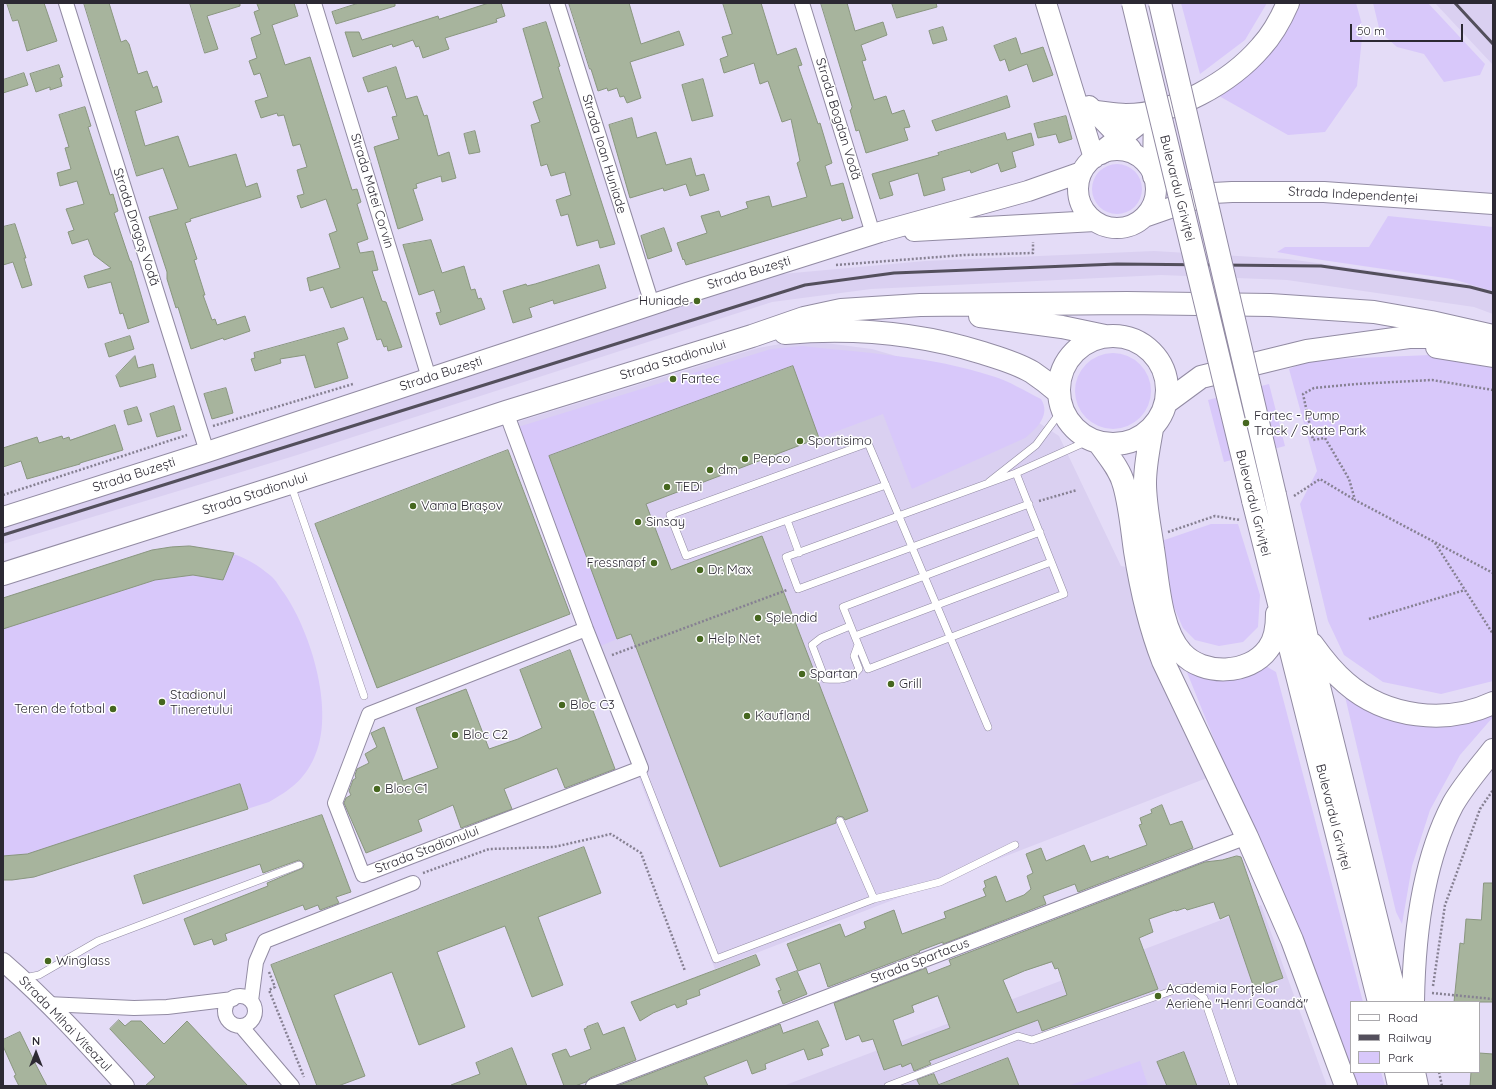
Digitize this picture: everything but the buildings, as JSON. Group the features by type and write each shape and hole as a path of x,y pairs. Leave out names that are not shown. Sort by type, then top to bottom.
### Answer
{"main road":[{"path":"1046,3 1073,91 1092,161"},
{"name":"Bulevardul Griviței","path":"1133,3 1252,500 1379,1001"},
{"name":"Bulevardul Griviței","path":"1160,3 1282,497 1307,638 1397,1001"},
{"path":"1096,112 1126,115 1155,110 1171,107 1201,93 1227,78 1246,63 1274,31 1288,3"},
{"path":"1073,91 1096,112 1148,166 1155,180"},
{"path":"1155,110 1156,190 1154,202 1144,217 1131,225 1124,227 1108,227 1095,221 1084,209 1078,195 1078,187 1092,161 1155,110"},
{"path":"1092,161 1119,150 1136,155"},
{"name":"Strada Buzești","path":"3,516 207,452 652,304 877,233 1028,191 1092,161"},
{"name":"Strada Independenței","path":"1155,180 1184,191 1213,193 1280,191 1372,195 1493,204"},
{"name":"Strada Independenței","path":"1144,217 1213,193"},
{"name":"Strada Buzești","path":"877,233 1095,221"},
{"path":"842,310 920,305 966,304 1127,303 1270,305 1374,312 1437,323 1493,336"},
{"path":"752,336 794,332 879,332 928,339 964,347 1001,359 1030,371 1060,401 1070,424 1079,433 1095,442 1113,445 1128,443 1141,438 1152,429 1161,416 1167,402 1165,373 1160,362 1150,350 1137,341 1122,336 1105,336 1062,327 985,316 941,312 842,310"},
{"name":"Strada Stadionului","path":"3,574 290,483 506,412 752,336 804,318 842,310"},
{"path":"1060,401 1062,372 1071,355 1086,342 1105,336"},
{"path":"1167,402 1201,377 1307,351 1409,337 1441,337 1493,343"},
{"path":"1352,344 1425,345 1470,351 1493,356"},
{"path":"1160,362 1201,377"},
{"path":"1152,429 1146,462 1146,500 1166,621 1172,640 1182,653 1192,661 1215,669 1231,669 1244,666 1262,655 1274,640 1277,628 1274,587"},
{"path":"1095,442 1119,472 1124,484 1136,560 1146,613 1152,633 1163,660 1247,837 1292,940 1346,1086"},
{"path":"1307,638 1329,666 1347,684 1368,698 1396,711 1420,716 1446,715 1471,711 1493,703"},
{"path":"1426,998 1414,966 1417,929 1432,858 1442,829 1454,803 1493,750"},
{"path":"1396,1073 1399,1086"},
{"path":"1414,1073 1418,1086"},
{"path":"1418,1073 1418,1086"}],"street":[{"name":"Strada Dragoș Vodă","path":"66,3 207,452"},
{"name":"Strada Matei Corvin","path":"314,3 429,378"},
{"name":"Strada Ioan Huniade","path":"557,3 652,304"},
{"name":"Strada Bogdan Vodă","path":"802,3 877,233"},
{"path":"506,412 586,629 641,768"},
{"name":"Strada Stadionului","path":"586,629 369,714 335,803 363,875 641,768"},
{"name":"Strada Spartacus","path":"593,1086 1247,837"},
{"path":"241,1026 246,1025 253,1019 255,1009 251,1001 256,962 266,941 413,883"},
{"name":"Strada Mihai Viteazul","path":"3,962 84,1041 125,1086"},
{"path":"47,1004 134,1008 167,1007 233,999 242,996 251,1001"},
{"path":"233,999 227,1006 226,1016 232,1023 241,1026 292,1086"}],"lane":[{"path":"982,486 1036,445 1060,401"},
{"path":"1028,504 798,589 786,558 1016,474 1095,442"},
{"path":"886,485 686,556 670,515 868,443 900,516 988,727"},
{"path":"1016,474 1040,532 1064,594 868,668 842,607 1040,532"},
{"path":"290,483 364,696"},
{"path":"787,520 799,553"},
{"path":"855,636 1051,562"},
{"path":"850,626 821,638 812,645 826,679 837,680 855,675 859,669 854,656 858,645"},
{"path":"641,768 716,959 874,899 940,882 1015,845"},
{"path":"840,821 874,899"},
{"path":"22,979 39,975 98,941 299,865"},
{"path":"888,1086 1018,1036 1032,1040 1177,989 1190,987 1204,998 1234,1086"}],"path":[{"path":"828,266 964,255 1033,253 1033,238"},
{"path":"1355,500 1349,480 1325,438 1313,440 1303,394 1314,388 1432,380 1493,390"},
{"path":"3,495 201,430 357,382"},
{"path":"1282,497 1320,480 1493,573"},
{"path":"1028,504 1077,490"},
{"path":"1166,532 1215,516 1244,521"},
{"path":"1435,543 1493,634"},
{"path":"598,660 797,586"},
{"path":"1369,619 1465,590"},
{"path":"1493,790 1480,809 1445,905 1426,998 1493,1000"},
{"path":"413,883 422,873 489,849 554,847 611,834 641,853 685,971"},
{"path":"256,962 266,963 275,987 269,990 305,1079"},
{"path":"1439,1073 1442,1086"}],"shaded area":[{"path":"1435,3 1489,3 1493,7 1493,65"},
{"path":"1154,251 1288,259 1482,286 1493,290 1493,314 1474,307 1287,280 1161,275 871,289 772,302 294,456 3,544 3,520 760,276 925,261"},
{"path":"802,340 872,349 944,370 1021,411 1059,436 1121,566 1131,568 1212,776 715,969 652,812 504,426 758,348"},
{"name":"Academia Forțelor Aeriene \"Henri Coandă\"","path":"1261,905 1327,1086 783,1086"}],"green space":[{"path":"1181,3 1267,3 1245,40 1200,74"},
{"path":"1294,3 1356,3 1363,28 1357,86 1325,132 1288,135 1212,92"},
{"path":"1373,3 1428,3 1485,64 1480,75 1444,82 1424,54 1397,47 1380,32"},
{"path":"1122,164 1127,165 1135,171 1141,179 1141,199 1135,207 1127,213 1112,214 1107,213 1099,207 1093,199 1092,184 1093,179 1099,171 1107,165"},
{"path":"1388,216 1493,227 1493,291 1452,279 1277,252 1285,247 1369,247"},
{"path":"802,346 898,356 969,369 1017,386 1041,399 1044,405 1043,416 1034,430 1025,438 912,489 883,414 819,438 793,366 550,456 617,639 598,647 518,427 771,349"},
{"path":"1105,353 1121,353 1134,359 1145,370 1151,383 1149,406 1134,423 1121,429 1105,429 1092,423 1077,406 1075,399 1075,383 1081,370 1098,355"},
{"path":"1430,355 1493,368 1493,681 1441,694 1383,682 1344,655 1328,621 1300,504 1317,471 1289,369 1310,360"},
{"name":"Fartec - Pump Track / Skate Park","path":"1269,384 1285,446 1224,462 1208,400"},
{"path":"1211,524 1238,524 1260,595 1258,627 1243,642 1219,646 1195,640 1183,628 1147,546"},
{"name":"Stadionul Tineretului","path":"190,546 223,551 252,562 273,578 294,609 311,650 321,696 322,719 320,740 310,766 296,784 269,802 34,877 3,880 3,598 152,550"},
{"path":"1182,660 1264,665 1276,672 1363,1001 1350,1001 1350,1073 1381,1073 1385,1086 1354,1086"},
{"path":"1343,688 1378,710 1490,710 1493,717 1460,755 1430,810 1412,866 1402,924 1396,912"},
{"path":"1140,1061 1148,1086 1068,1086"}],"railway":[{"path":"1455,3 1493,44"},
{"path":"3,535 805,285 894,273 1117,264 1321,266 1470,287 1493,293"}],"place":[{"name":"Huniade","path":"697,301"},
{"name":"Fartec","path":"673,379"},
{"name":"Fartec - Pump Track / Skate Park","path":"1246,423"},
{"name":"Sportisimo","path":"800,441"},
{"name":"Pepco","path":"745,459"},
{"name":"dm","path":"710,470"},
{"name":"TEDi","path":"667,487"},
{"name":"Vama Brașov","path":"413,506"},
{"name":"Sinsay","path":"638,522"},
{"name":"Fressnapf","path":"654,563"},
{"name":"Dr. Max","path":"700,570"},
{"name":"Splendid","path":"758,618"},
{"name":"Help Net","path":"700,639"},
{"name":"Spartan","path":"802,674"},
{"name":"Grill","path":"891,684"},
{"name":"Stadionul Tineretului","path":"162,702"},
{"name":"Bloc C3","path":"562,705"},
{"name":"Teren de fotbal","path":"113,709"},
{"name":"Kaufland","path":"747,716"},
{"name":"Bloc C2","path":"455,735"},
{"name":"Bloc C1","path":"377,789"},
{"name":"Winglass","path":"48,961"},
{"name":"Academia Forțelor Aeriene \"Henri Coandă\"","path":"1158,996"}]}
